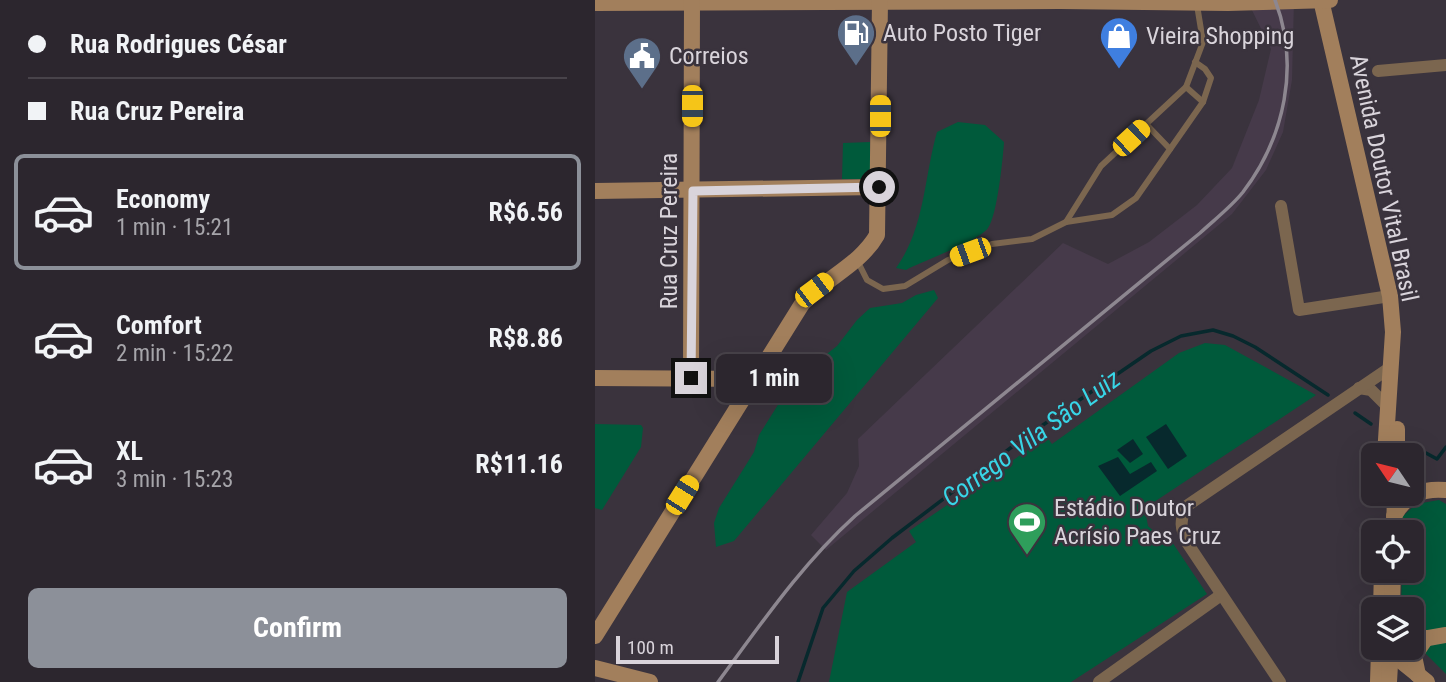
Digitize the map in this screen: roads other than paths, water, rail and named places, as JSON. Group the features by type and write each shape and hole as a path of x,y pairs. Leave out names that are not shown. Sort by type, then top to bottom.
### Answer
{"main road":[{"path":"595,3 1197,3 1331,0"},
{"path":"595,636 802,304 814,290 857,259 871,246 877,235 880,1"},
{"name":"Avenida Doutor Vital Brasil","path":"1317,1 1390,296 1393,332 1391,410"},
{"name":"Rua Cruz Pereira","path":"691,378 692,2"},
{"path":"595,191 879,187"},
{"path":"595,378 755,379"},
{"path":"1391,410 1397,434 1393,443"},
{"path":"1390,443 1391,410"},
{"path":"1396,520 1402,504 1412,496 1429,489 1446,490"},
{"path":"1424,638 1446,635"},
{"path":"1378,682 1382,660"},
{"path":"1385,660 1389,682"},
{"path":"1396,660 1422,679"},
{"path":"1415,660 1422,679"},
{"path":"595,668 650,682"}],"street":[{"path":"1378,71 1446,65"},
{"path":"1281,206 1299,310 1390,296"},
{"path":"1280,682 1181,530 1180,517 1188,505 1391,367"},
{"path":"1359,388 1371,390 1391,410"},
{"path":"1099,682 1221,595"}],"lane":[{"path":"1066,222 1101,166 1186,88 1203,41 1197,3"},
{"path":"857,259 867,280 883,289 905,286 949,260 992,244 1033,239 1066,222 1112,215 1124,209 1136,198 1203,102 1211,78 1205,69 1195,62"},
{"path":"1186,88 1203,102"},
{"path":"1146,124 1170,149"}],"waterway":[{"name":"Corrego Vila São Luiz","path":"798,682 823,608 854,571 892,538 1021,440 1151,351 1181,336 1213,330 1255,347 1328,395"},
{"name":"Corrego Vila São Luiz","path":"1355,413 1371,424"},
{"name":"Corrego Vila São Luiz","path":"1425,452 1437,459 1446,447"}],"railway":[{"path":"718,682 799,575 855,516 1200,233 1243,192 1269,148 1284,100 1286,50 1283,25 1275,0"}],"place":[{"name":"Auto Posto Tiger","path":"856,67"},
{"name":"Vieira Shopping","path":"1119,70"},
{"name":"Correios","path":"642,90"},
{"name":"Estádio Doutor Acrísio Paes Cruz","path":"1027,556"}]}
